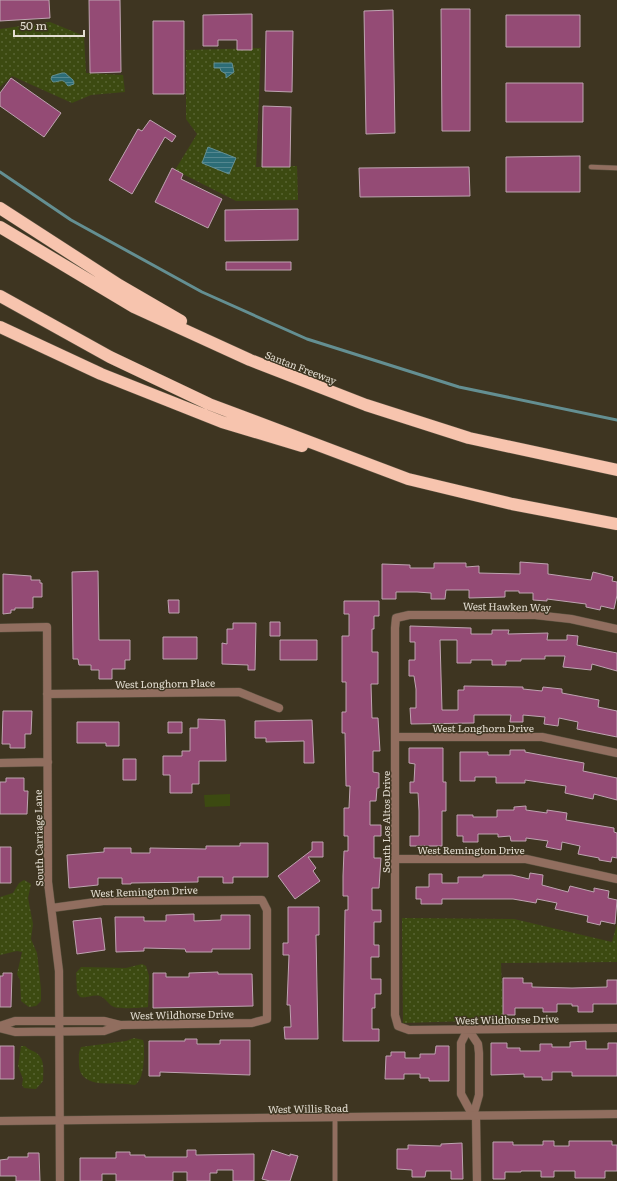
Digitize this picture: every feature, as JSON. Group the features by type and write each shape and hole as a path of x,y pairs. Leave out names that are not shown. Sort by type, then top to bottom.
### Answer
{"highway":[{"path":"0,208 119,285 250,360"},
{"name":"Santan Freeway","path":"0,228 134,307 250,360 366,405 469,438 617,470"},
{"path":"0,296 110,357 209,404 408,479"},
{"path":"0,327 101,374 222,422 408,479 512,504 617,524"}],"street":[{"name":"West Hawken Way","path":"396,618 409,615 535,614 571,619 617,629"},
{"name":"South Los Altos Drive","path":"396,618 395,1015 398,1026"},
{"name":"South Carriage Lane","path":"0,628 47,627 48,882 59,971 60,1181"},
{"name":"West Longhorn Place","path":"47,694 239,692 279,708"},
{"name":"West Longhorn Drive","path":"395,737 542,737 617,754"},
{"path":"0,763 48,762"},
{"name":"West Remington Drive","path":"395,859 526,859 617,878"},
{"name":"West Remington Drive","path":"52,908 104,901 262,900 267,910 267,1019"},
{"name":"West Wildhorse Drive","path":"0,1027 15,1021 104,1021 120,1025 252,1023 267,1019"},
{"name":"West Wildhorse Drive","path":"0,1027 15,1032 104,1031 120,1025"},
{"name":"West Wildhorse Drive","path":"398,1026 410,1030 617,1028"},
{"path":"474,1116 461,1094 461,1043 468,1030 478,1044 479,1095 474,1116 477,1181"},
{"name":"West Willis Road","path":"0,1122 59,1120 617,1114"}],"lane":[{"path":"591,167 617,168"},
{"path":"335,1118 335,1181"}],"green space":[{"path":"50,22 84,36 86,73 123,75 125,92 91,95 72,103 12,76 0,87 0,29"},
{"path":"261,48 256,167 297,166 298,200 236,201 175,170 197,134 186,119 186,50"},
{"path":"230,794 230,806 205,807 204,795"},
{"path":"24,880 31,884 28,898 33,924 31,939 37,953 41,989 41,1001 36,1006 29,1007 21,1001 20,980 17,974 22,952 17,951 0,955 0,897 13,893 19,883"},
{"path":"402,918 514,919 612,942 617,924 617,962 501,963 503,1020 403,1023"},
{"path":"142,964 146,966 149,976 148,1007 116,1008 102,997 80,997 77,993 76,973 81,967 126,968"},
{"path":"134,1038 143,1040 144,1044 144,1060 141,1077 135,1085 93,1082 86,1079 81,1073 79,1065 79,1051 81,1047 126,1041"},
{"path":"21,1046 25,1046 35,1052 41,1058 43,1081 36,1089 24,1088 22,1085 23,1079 18,1066"}],"water":[{"path":"214,63 232,63 234,72 226,78 226,74 221,71 220,68 214,68"},
{"path":"65,73 73,80 74,84 68,86 63,81 53,82 51,79 52,76"},
{"path":"208,147 236,158 229,174 202,163"}],"building":[{"path":"0,0 49,0 50,18 0,21"},
{"path":"89,0 120,0 121,72 90,73"},
{"path":"441,9 470,9 470,131 442,131"},
{"path":"393,10 395,133 366,134 364,11"},
{"path":"252,14 252,50 237,50 237,40 218,40 218,46 203,46 203,15"},
{"path":"506,15 580,15 580,47 506,47"},
{"path":"153,21 184,21 184,94 153,94"},
{"path":"266,31 293,31 292,92 265,91"},
{"path":"11,78 61,113 44,137 0,106 0,93"},
{"path":"506,83 583,83 583,122 506,122"},
{"path":"263,106 291,107 290,167 262,167"},
{"path":"150,120 176,136 172,142 165,137 132,194 109,180 138,129 142,131"},
{"path":"580,156 580,192 506,192 506,157"},
{"path":"469,167 470,196 360,197 359,168"},
{"path":"172,168 183,174 181,179 222,199 208,228 155,202"},
{"path":"298,209 298,240 225,241 225,210"},
{"path":"226,262 291,262 291,270 226,270"},
{"path":"520,562 548,564 548,574 591,580 593,572 613,577 612,581 617,582 617,595 614,609 601,606 600,610 586,607 586,604 547,599 547,601 533,600 533,593 519,593 519,591 505,591 505,597 469,598 469,590 446,590 445,599 431,599 431,593 396,592 396,599 382,599 382,564 410,565 410,568 434,568 434,563 466,563 466,567 479,566 479,573 520,574"},
{"path":"98,571 99,640 130,640 130,660 125,660 125,669 112,669 112,679 99,679 99,670 91,670 91,665 79,665 78,659 73,659 72,572"},
{"path":"3,574 31,576 31,580 40,580 40,583 42,583 42,597 33,597 33,608 15,608 15,610 11,610 11,613 3,614"},
{"path":"168,600 179,600 179,613 169,613"},
{"path":"344,601 379,601 379,616 374,616 374,629 372,629 372,652 378,652 378,684 371,684 372,718 378,718 380,751 373,751 373,772 379,773 379,788 377,788 376,801 370,801 370,825 381,825 381,836 374,836 374,858 381,858 379,888 372,888 372,910 381,910 381,922 374,922 374,945 379,945 379,957 371,957 371,979 381,979 381,994 375,994 375,1008 372,1008 372,1029 379,1029 379,1041 343,1041 345,910 348,910 348,896 343,896 344,851 348,851 348,836 344,836 344,808 349,808 350,786 346,786 345,733 342,733 342,712 346,712 346,682 342,682 342,636 349,636 349,614 344,614"},
{"path":"270,622 280,622 280,636 270,636"},
{"path":"233,623 256,623 255,670 248,670 248,665 222,664 222,643 227,644 227,629 233,629"},
{"path":"410,626 471,628 471,634 492,634 492,630 509,630 508,634 548,633 547,640 567,640 567,635 578,636 577,645 617,653 617,671 592,664 591,670 563,667 565,656 545,656 545,659 521,659 521,661 506,661 506,665 492,665 492,660 471,660 471,663 457,663 457,640 440,640 442,710 458,710 458,690 464,690 464,686 523,687 523,689 542,691 543,687 562,689 562,693 599,700 598,707 617,711 617,737 577,729 578,722 559,718 558,726 544,724 545,717 523,715 523,722 510,722 511,715 474,715 474,723 411,724 410,708 416,708 416,689 414,676 409,676 409,660 415,660 415,642 410,642"},
{"path":"163,637 197,637 197,659 163,659"},
{"path":"280,640 317,640 317,660 280,660"},
{"path":"3,711 32,711 31,734 25,734 25,748 10,748 10,744 2,744"},
{"path":"198,719 225,720 226,761 199,761 199,784 192,784 192,793 170,793 170,775 163,775 163,756 182,756 182,751 190,751 190,728 198,728"},
{"path":"312,720 314,763 304,763 304,741 266,742 266,738 255,738 255,721"},
{"path":"77,722 119,722 119,746 106,746 106,743 77,743"},
{"path":"168,722 182,722 182,733 168,733"},
{"path":"409,748 443,748 443,782 446,782 446,811 442,811 442,846 410,846 410,836 419,836 419,811 418,793 410,793 410,782 414,782 415,764 409,763"},
{"path":"510,750 525,750 525,752 584,763 583,771 617,778 617,800 594,794 593,799 565,793 566,786 525,780 525,783 496,783 496,777 475,777 475,781 460,781 460,752 488,752 488,755 510,755"},
{"path":"123,759 136,759 136,780 123,780"},
{"path":"6,778 24,778 24,791 28,791 27,814 0,814 0,782 6,782"},
{"path":"526,806 526,810 547,813 547,810 567,813 566,820 614,828 614,832 617,833 617,858 612,857 611,862 578,854 580,846 562,842 561,850 546,847 548,841 526,838 526,841 511,841 510,836 498,837 498,834 478,834 478,842 463,842 463,836 457,836 457,815 497,817 497,810 514,810 514,807"},
{"path":"312,842 323,842 323,857 308,857 316,868 313,871 320,881 295,899 278,876 312,850"},
{"path":"240,843 268,843 268,877 233,877 233,883 223,883 223,877 198,877 198,882 131,884 122,884 122,878 98,878 98,885 69,888 67,855 104,852 104,848 131,848 131,853 150,853 150,848 206,849 206,846 240,846"},
{"path":"0,847 11,847 11,883 0,883"},
{"path":"530,873 543,875 542,885 568,892 570,886 594,892 594,888 609,891 608,898 617,900 615,924 601,921 600,925 587,922 588,916 555,909 557,903 537,899 536,903 513,899 442,899 442,904 421,904 421,899 416,899 416,887 429,887 429,874 442,874 442,883 458,883 458,877 512,875 529,879"},
{"path":"288,907 319,907 319,935 316,935 318,1039 285,1039 284,1027 291,1027 290,1005 287,1005 289,955 283,955 283,943 288,943"},
{"path":"194,914 194,921 221,920 221,915 250,915 250,949 212,949 212,952 186,952 185,949 144,948 144,951 116,952 115,917 144,917 144,921 166,921 166,915"},
{"path":"101,918 105,950 77,954 73,921"},
{"path":"218,972 218,974 252,974 253,1006 153,1008 153,973 166,973 166,977 189,977 189,973"},
{"path":"3,973 12,973 11,1007 0,1007 0,976 3,976"},
{"path":"503,978 523,978 523,983 532,983 532,987 572,988 607,987 607,980 617,980 617,1004 593,1004 593,1012 578,1012 578,1006 572,1006 572,1004 557,1004 557,1012 543,1012 543,1008 515,1008 515,1015 503,1015"},
{"path":"185,1039 197,1039 197,1044 220,1044 220,1040 250,1040 250,1075 160,1072 160,1076 149,1076 149,1041 185,1041"},
{"path":"586,1041 586,1049 608,1049 608,1043 617,1043 617,1076 572,1076 572,1072 552,1072 552,1080 542,1080 542,1077 524,1077 524,1074 491,1075 491,1043 507,1043 507,1048 520,1048 520,1051 540,1051 540,1044 552,1044 552,1047 570,1047 570,1042"},
{"path":"0,1046 14,1046 14,1079 0,1079"},
{"path":"436,1046 449,1046 449,1081 429,1081 429,1078 420,1078 420,1074 404,1074 404,1079 385,1079 386,1056 391,1056 391,1052 405,1052 405,1058 420,1058 420,1054 435,1054"},
{"path":"543,1141 554,1141 554,1146 569,1146 569,1141 612,1141 612,1145 617,1145 617,1171 605,1171 605,1178 575,1178 575,1171 554,1171 554,1177 541,1177 541,1171 505,1172 505,1179 493,1179 493,1142 513,1142 513,1145 543,1145"},
{"path":"462,1143 463,1179 451,1179 451,1171 426,1171 425,1177 412,1177 412,1170 397,1169 397,1149 408,1149 408,1145 441,1146 441,1144"},
{"path":"187,1150 196,1150 196,1155 254,1154 254,1181 233,1181 233,1170 217,1170 217,1173 210,1173 210,1181 187,1181 187,1172 173,1172 173,1181 116,1181 116,1174 102,1174 102,1181 80,1181 80,1158 116,1158 116,1152 130,1152 130,1155 145,1155 145,1157 187,1157"},
{"path":"272,1150 290,1156 290,1154 298,1156 290,1181 270,1181 262,1179"},
{"path":"28,1153 39,1153 40,1181 16,1181 16,1176 0,1176 0,1160 8,1159 8,1157 28,1157"}],"waterway":[{"path":"0,172 71,220 202,292 307,339 459,387 617,420"}]}
